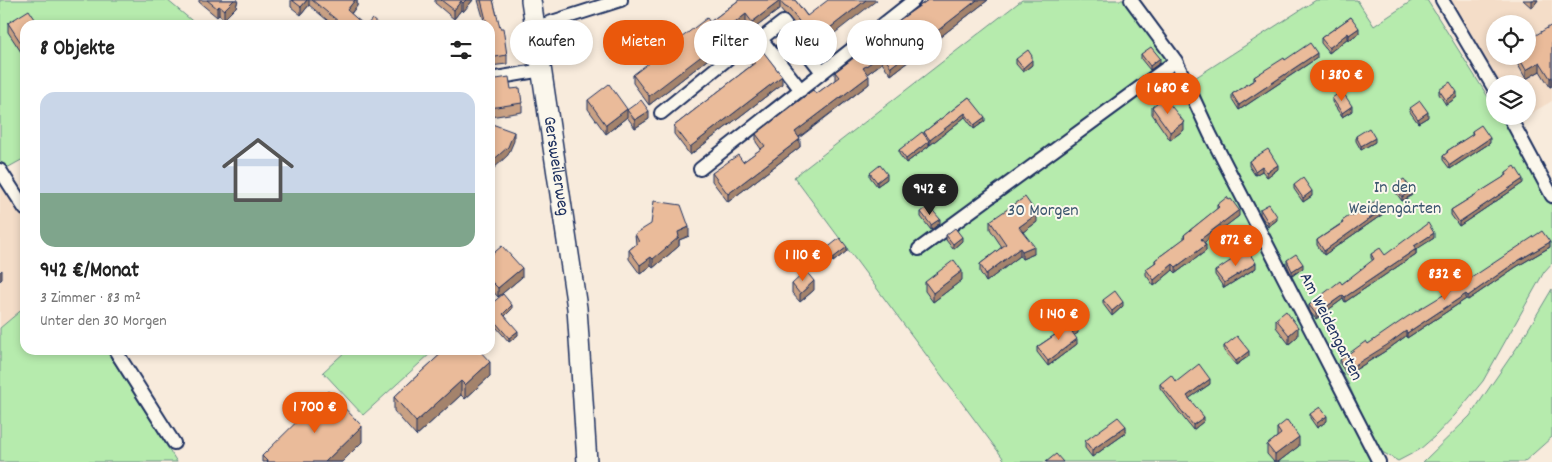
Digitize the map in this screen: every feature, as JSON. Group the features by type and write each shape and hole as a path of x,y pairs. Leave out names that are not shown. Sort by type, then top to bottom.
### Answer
{"street":[{"name":"Gersweilerweg","path":"531,0 535,20"},
{"path":"558,20 621,0"},
{"path":"700,169 914,0"},
{"name":"Am Weidengarten","path":"1132,0 1176,62 1210,134 1379,462"},
{"path":"1442,0 1486,75"},
{"path":"767,34 783,22 822,72"},
{"path":"767,47 801,90"},
{"path":"919,249 1176,62"},
{"name":"Gersweilerweg","path":"541,65 579,332 587,462"},
{"path":"661,113 721,65"},
{"path":"495,78 542,70"},
{"path":"1514,125 1552,196"},
{"path":"0,170 20,201"},
{"path":"118,355 174,443"}],"shaded area":[{"path":"1448,0 1552,0 1552,101 1536,110 1536,75 1492,75 1487,65 1536,65 1536,15 1486,15 1486,63"},
{"path":"0,181 20,211 20,311 0,328"}],"green space":[{"path":"0,0 167,0 191,20 20,20 20,161 5,169 0,162"},
{"name":"30 Morgen","path":"1022,0 1125,0 1163,54 1373,462 1006,462 794,177 938,65 942,65 942,62"},
{"name":"In den Weidengärten","path":"1316,0 1357,0 1374,26 1413,0 1427,0 1486,94 1486,125 1506,125 1552,206 1552,263 1544,272 1483,381 1455,415 1419,450 1398,461 1377,449 1348,383 1317,329 1187,83"},
{"path":"1552,289 1552,437 1524,462 1423,462 1470,416 1520,343"},
{"path":"20,311 20,355 109,355 177,462 0,462 0,328"},
{"path":"342,355 429,355 363,415 323,372"}],"building":[{"path":"207,0 234,0 224,10 219,6 217,8"},
{"path":"292,0 307,0 301,7"},
{"path":"312,0 355,0 347,10 358,20 337,20"},
{"path":"441,0 466,0 463,3 461,1 454,10"},
{"path":"481,0 493,0 500,28 503,28 507,55 495,57 495,20 486,20"},
{"path":"739,0 795,0 807,16 828,0 866,0 837,22 837,20 798,20 780,1 755,20 750,20 746,14 738,20 713,20"},
{"path":"928,0 977,0 942,27 942,20 899,20"},
{"path":"29,10 36,20 20,20 20,41 8,23"},
{"path":"1351,17 1359,28 1349,35 1348,33 1329,48 1321,38"},
{"path":"1552,25 1552,77 1550,78 1540,62 1536,64 1536,35"},
{"path":"694,28 694,62 649,96 633,75 646,65 684,65 684,36"},
{"path":"1310,43 1317,53 1239,105 1232,94 1256,79 1254,77 1284,58 1285,60"},
{"path":"1151,47 1160,58 1150,66 1141,54"},
{"path":"1028,50 1032,60 1023,68 1016,59"},
{"path":"767,57 782,76 690,147 674,126 752,65 767,65"},
{"path":"847,63 847,65 867,65 863,68 869,76 795,132 800,139 728,194 712,173 738,155 743,162 765,146 756,134 813,90 816,94 839,77 835,72"},
{"path":"1523,65 1535,65 1526,70"},
{"path":"509,77 511,89 520,88 522,103 495,107 495,79"},
{"path":"1450,82 1457,92 1446,100 1439,90"},
{"path":"609,84 627,109 606,125 588,100"},
{"path":"1342,91 1352,106 1342,113 1332,98"},
{"path":"969,97 985,117 974,125 965,113 930,140 924,132"},
{"path":"1164,97 1184,122 1170,132 1152,107"},
{"path":"641,100 649,111 635,120 627,110"},
{"path":"1420,101 1428,112 1418,119 1410,108"},
{"path":"495,125 514,132 508,147 495,159"},
{"path":"1481,125 1490,138 1450,165 1443,156 1447,151 1473,134 1472,131"},
{"path":"1369,128 1375,138 1361,146 1356,136"},
{"path":"922,132 929,141 906,159 899,150"},
{"path":"1268,149 1278,165 1267,172 1262,166 1255,171 1249,161"},
{"path":"880,165 887,174 877,182 870,173"},
{"path":"1515,166 1523,179 1459,222 1451,210 1507,175 1506,172"},
{"path":"1303,178 1312,191 1303,198 1294,185"},
{"path":"1404,179 1412,190 1402,197 1394,185"},
{"path":"1025,197 1037,214 1019,227 1034,246 1022,251 1020,248 986,274 980,264 1006,244 990,221"},
{"path":"1227,197 1229,200 1231,199 1239,210 1201,239 1206,245 1176,267 1173,264 1154,280 1146,269 1186,237 1184,235 1219,207 1217,205"},
{"path":"1377,200 1383,209 1324,251 1317,240 1343,223 1342,221 1352,214 1353,216"},
{"path":"654,201 681,205 689,227 678,232 679,237 653,259 651,257 640,265 629,250 639,242 635,234 651,224"},
{"path":"1269,204 1277,216 1268,222 1260,209"},
{"path":"929,206 940,219 931,225 921,212"},
{"path":"1428,223 1434,233 1414,246 1416,249 1345,297 1343,295 1316,314 1309,305 1340,281 1342,284 1374,259 1371,254 1380,248 1385,255"},
{"path":"955,228 962,237 953,244 946,235"},
{"path":"1542,231 1550,242 1516,262 1468,296 1466,294 1347,370 1340,360 1366,341 1368,344"},
{"path":"840,238 847,247 833,258 826,249"},
{"path":"502,246 522,268 498,288 495,285 495,252"},
{"path":"1247,250 1256,263 1224,283 1215,271"},
{"path":"1296,254 1303,264 1292,271 1287,260"},
{"path":"954,260 962,271 933,293 925,282"},
{"path":"806,271 814,281 800,294 792,284"},
{"path":"1115,291 1123,302 1112,311 1103,300"},
{"path":"503,294 512,305 503,314 518,331 509,338 495,322 495,301"},
{"path":"1286,311 1298,327 1289,335 1276,319"},
{"path":"1071,318 1078,328 1072,332 1077,339 1048,361 1037,347 1061,331 1059,327"},
{"path":"1237,336 1249,351 1236,361 1224,346"},
{"path":"440,355 484,355 490,362 465,385 461,381 416,422 394,397"},
{"path":"1199,364 1210,379 1187,396 1204,417 1193,425 1160,384 1171,375 1176,382"},
{"path":"328,391 362,426 325,462 268,462 262,456"},
{"path":"1320,407 1327,416 1317,423 1310,414"},
{"path":"1118,417 1126,426 1092,450 1085,441"},
{"path":"1287,420 1299,437 1275,455 1267,445 1281,434 1277,428"},
{"path":"1056,454 1063,462 1046,462"}]}
